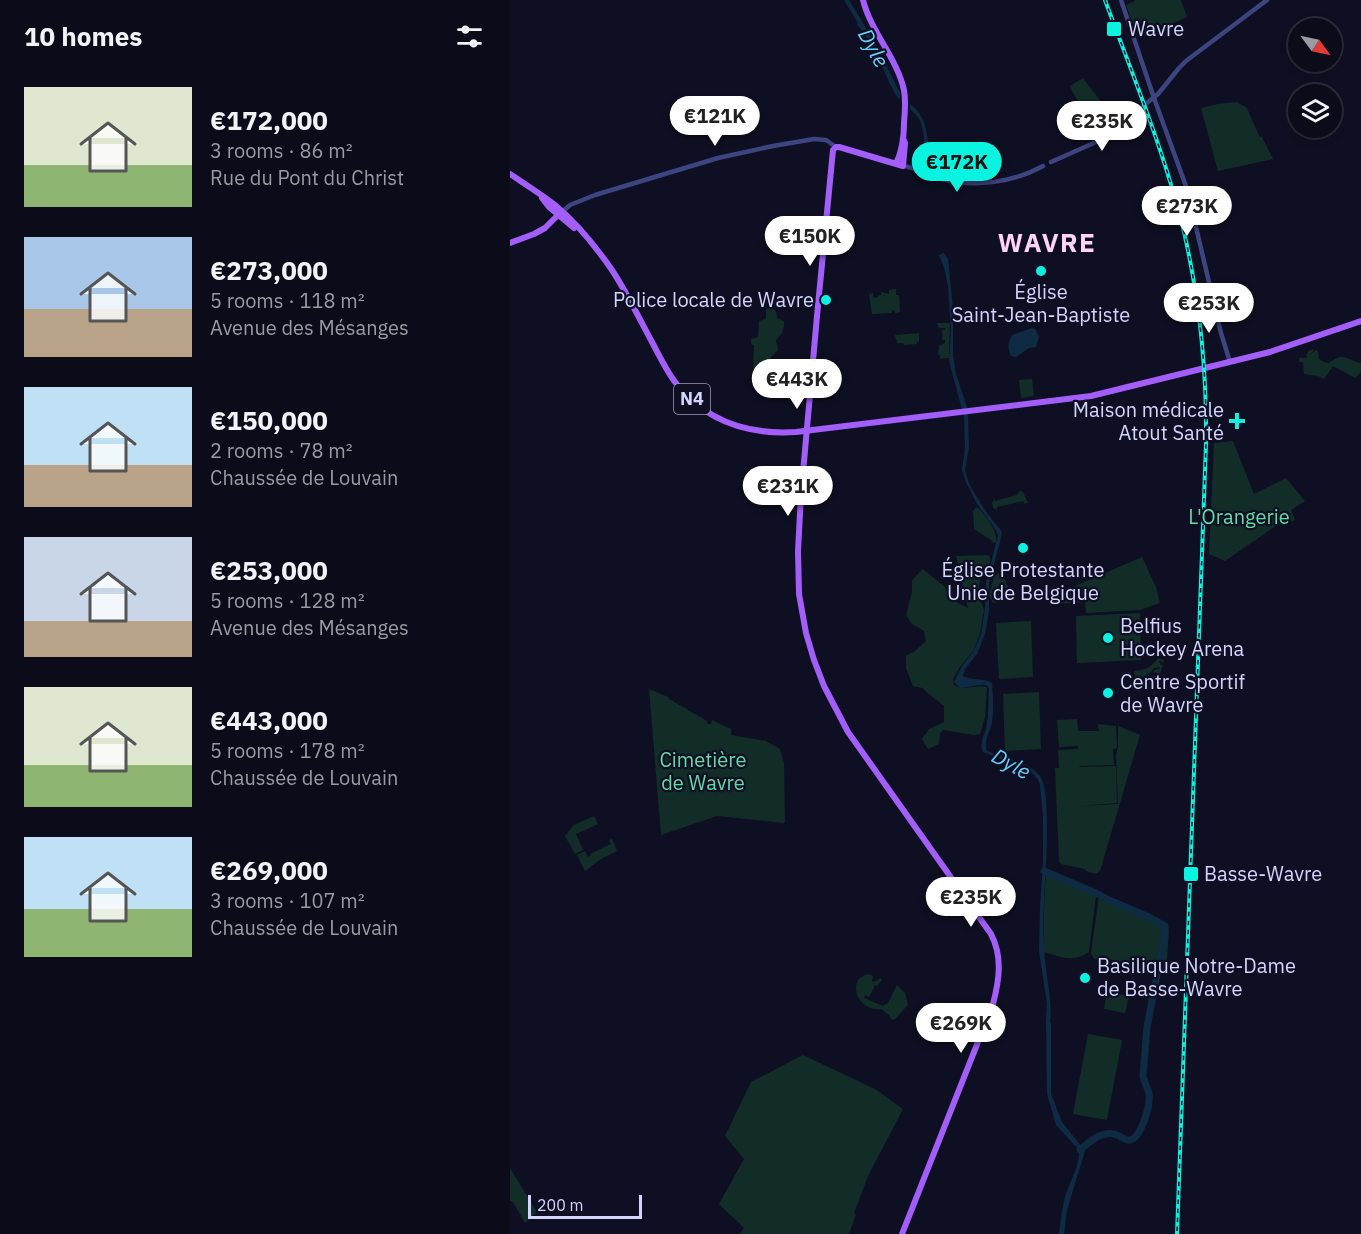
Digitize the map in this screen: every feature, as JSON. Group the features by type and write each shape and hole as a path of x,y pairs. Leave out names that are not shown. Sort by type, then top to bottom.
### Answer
{"main road":[{"path":"863,0 868,15 902,83 905,101 903,138 896,164"},
{"path":"902,1234 993,1004 999,973 998,954 991,934 834,709 814,660 801,609 798,574 801,495 833,150 836,147 903,166 905,143 903,138"},
{"name":"N4","path":"510,174 561,213 584,236 612,270 674,381 684,392 700,407 718,418 753,430 781,433 807,431 1084,398 1283,348 1361,321"},
{"path":"545,228 561,213"},
{"name":"N4","path":"561,213 566,222 584,236"},
{"path":"510,243 562,221 566,222"}],"street":[{"path":"1121,0 1187,189 1230,362"},
{"path":"903,166 948,181 987,182 1019,177 1046,162 1070,154 1096,142 1112,131 1156,96 1184,64 1268,0"},
{"path":"561,213 570,205 619,187 727,156 813,139 826,140 836,147"}],"green space":[{"path":"1135,0 1181,0 1187,17 1143,37 1136,35 1126,5"},
{"path":"1083,78 1108,111 1090,120 1070,86"},
{"path":"1237,102 1247,108 1259,136 1262,137 1273,159 1218,171 1201,108"},
{"path":"896,289 896,295 899,295 900,312 895,313 892,310 892,313 872,314 869,294 873,293 873,297 877,298 881,292 889,294 889,290"},
{"path":"770,307 776,311 777,318 784,321 784,324 776,340 778,350 771,357 767,366 772,373 773,382 765,383 765,392 756,389 758,383 755,380 754,345 751,344 751,339 758,337 759,321 766,319 766,309"},
{"path":"937,323 950,323 949,353 947,353 949,358 940,359 938,355 939,346 945,343 945,340 942,340 942,330 945,328 939,328"},
{"path":"919,333 917,344 897,343 895,335"},
{"path":"1315,349 1309,356 1316,350 1319,359 1324,362 1329,363 1340,357 1346,358 1361,363 1361,372 1355,378 1333,366 1324,379 1304,374 1303,362 1299,362 1299,359 1307,358 1308,351"},
{"path":"1032,379 1034,396 1021,398 1019,380"},
{"name":"L'Orangerie","path":"1233,441 1254,494 1286,478 1305,501 1291,510 1295,520 1274,527 1225,561 1209,554 1214,443"},
{"path":"1020,491 1023,492 1028,503 1024,504 1024,501 997,507 997,510 993,508 992,503 995,498 995,501 1017,495"},
{"path":"977,507 993,528 996,542 993,543 974,529 973,511"},
{"path":"956,556 990,556 990,563 981,576 978,593 984,610 980,634 973,651 953,679 954,685 958,687 987,687 985,717 980,734 943,730 939,744 928,749 922,739 929,729 944,722 944,706 922,688 913,686 906,668 906,656 926,641 924,631 912,624 906,615 912,592 912,580 923,569 944,586 954,601 968,608"},
{"path":"1142,557 1156,587 1160,603 1140,610 1086,613 1085,602 1057,604 1053,592 1066,590"},
{"path":"999,573 1004,576 1009,590 1004,600 993,603 989,596 994,576"},
{"name":"Belfius Hockey Arena","path":"1140,613 1141,660 1077,663 1076,616"},
{"path":"1031,621 1033,677 999,679 996,623"},
{"path":"1158,658 1164,660 1163,663 1159,662 1163,664 1152,702 1150,703 1149,700 1152,700 1159,674 1154,670 1160,667 1154,668 1147,674 1146,679 1150,673 1148,682 1135,679 1134,671 1148,668"},
{"name":"Cimetière de Wavre","path":"649,689 668,697 707,721 707,724 711,724 712,720 731,729 731,735 766,741 780,749 784,763 785,823 717,816 661,835"},
{"path":"1039,692 1041,749 1005,751 1003,694"},
{"path":"1077,719 1078,731 1099,731 1098,724 1116,726 1117,748 1113,749 1114,765 1079,767 1116,766 1117,803 1079,806 1118,804 1116,756 1118,747 1118,726 1140,735 1100,871 1096,874 1061,864 1059,861 1055,768 1059,768 1058,750 1078,749 1078,746 1059,747 1057,720"},
{"path":"594,816 598,824 576,834 583,850 575,854 565,836 574,825"},
{"path":"612,839 617,851 585,871 577,855 585,851 588,857 611,844 609,840"},
{"path":"1046,873 1096,895 1089,952 1083,955 1067,958 1044,952"},
{"path":"1099,896 1169,929 1166,975 1153,972 1149,965 1143,968 1094,958 1091,953"},
{"path":"869,974 873,976 872,981 874,982 881,978 882,980 877,986 875,985 869,997 865,995 864,998 883,1006 888,1003 897,985 905,993 908,1005 894,1020 881,1009 873,1009 860,1000 856,988 857,982"},
{"path":"1107,992 1129,996 1125,1013 1104,1009"},
{"path":"1088,1034 1122,1040 1107,1120 1073,1114"},
{"path":"803,1055 875,1089 903,1109 868,1176 849,1234 739,1234 744,1228 719,1204 744,1159 725,1136 751,1082"},
{"path":"510,1168 537,1212 525,1223 513,1202 510,1201"}],"water":[{"name":"Dyle","path":"844,0 849,0 875,43 900,93 900,100 874,50"},
{"path":"910,104 922,117 925,125 929,170 924,168 925,144 922,126 910,109"},
{"path":"944,253 948,259 953,309 953,356 968,417 969,447 965,471 973,491 1002,534 989,584 989,610 985,634 977,654 965,669 963,676 992,683 993,713 986,740 987,751 1036,771 1042,780 1047,810 1044,955 1050,1003 1051,1094 1062,1122 1085,1151 1067,1210 1064,1234 1059,1234 1063,1207 1077,1166 1079,1150 1056,1125 1047,1094 1047,1003 1039,951 1043,863 1043,815 1040,785 1033,774 983,752 983,737 988,719 989,688 983,685 960,688 954,682 981,635 986,582 998,535 977,504 962,470 965,447 964,417 949,361 951,329 948,286 939,255"},
{"path":"1032,328 1039,337 1036,347 1029,348 1016,357 1011,356 1008,345 1012,335"}],"waterway":[{"path":"1044,871 1165,926 1147,1027 1143,1076 1149,1099 1144,1120 1138,1133 1130,1140 1107,1134 1093,1140 1080,1150"}],"railway":[{"path":"1105,0 1148,115 1176,202 1194,285 1204,364 1206,444 1177,1234"}],"place":[{"name":"Wavre","path":"1114,29"},
{"name":"Église Saint-Jean-Baptiste","path":"1041,271"},
{"name":"Police locale de Wavre","path":"826,300"},
{"name":"Maison médicale Atout Santé","path":"1237,421"},
{"name":"Église Protestante Unie de Belgique","path":"1023,548"},
{"name":"Belfius Hockey Arena","path":"1108,638"},
{"name":"Centre Sportif de Wavre","path":"1108,693"},
{"name":"Basse-Wavre","path":"1191,874"},
{"name":"Basilique Notre-Dame de Basse-Wavre","path":"1085,978"}],"district":[{"name":"WAVRE","path":"1047,243"}]}
